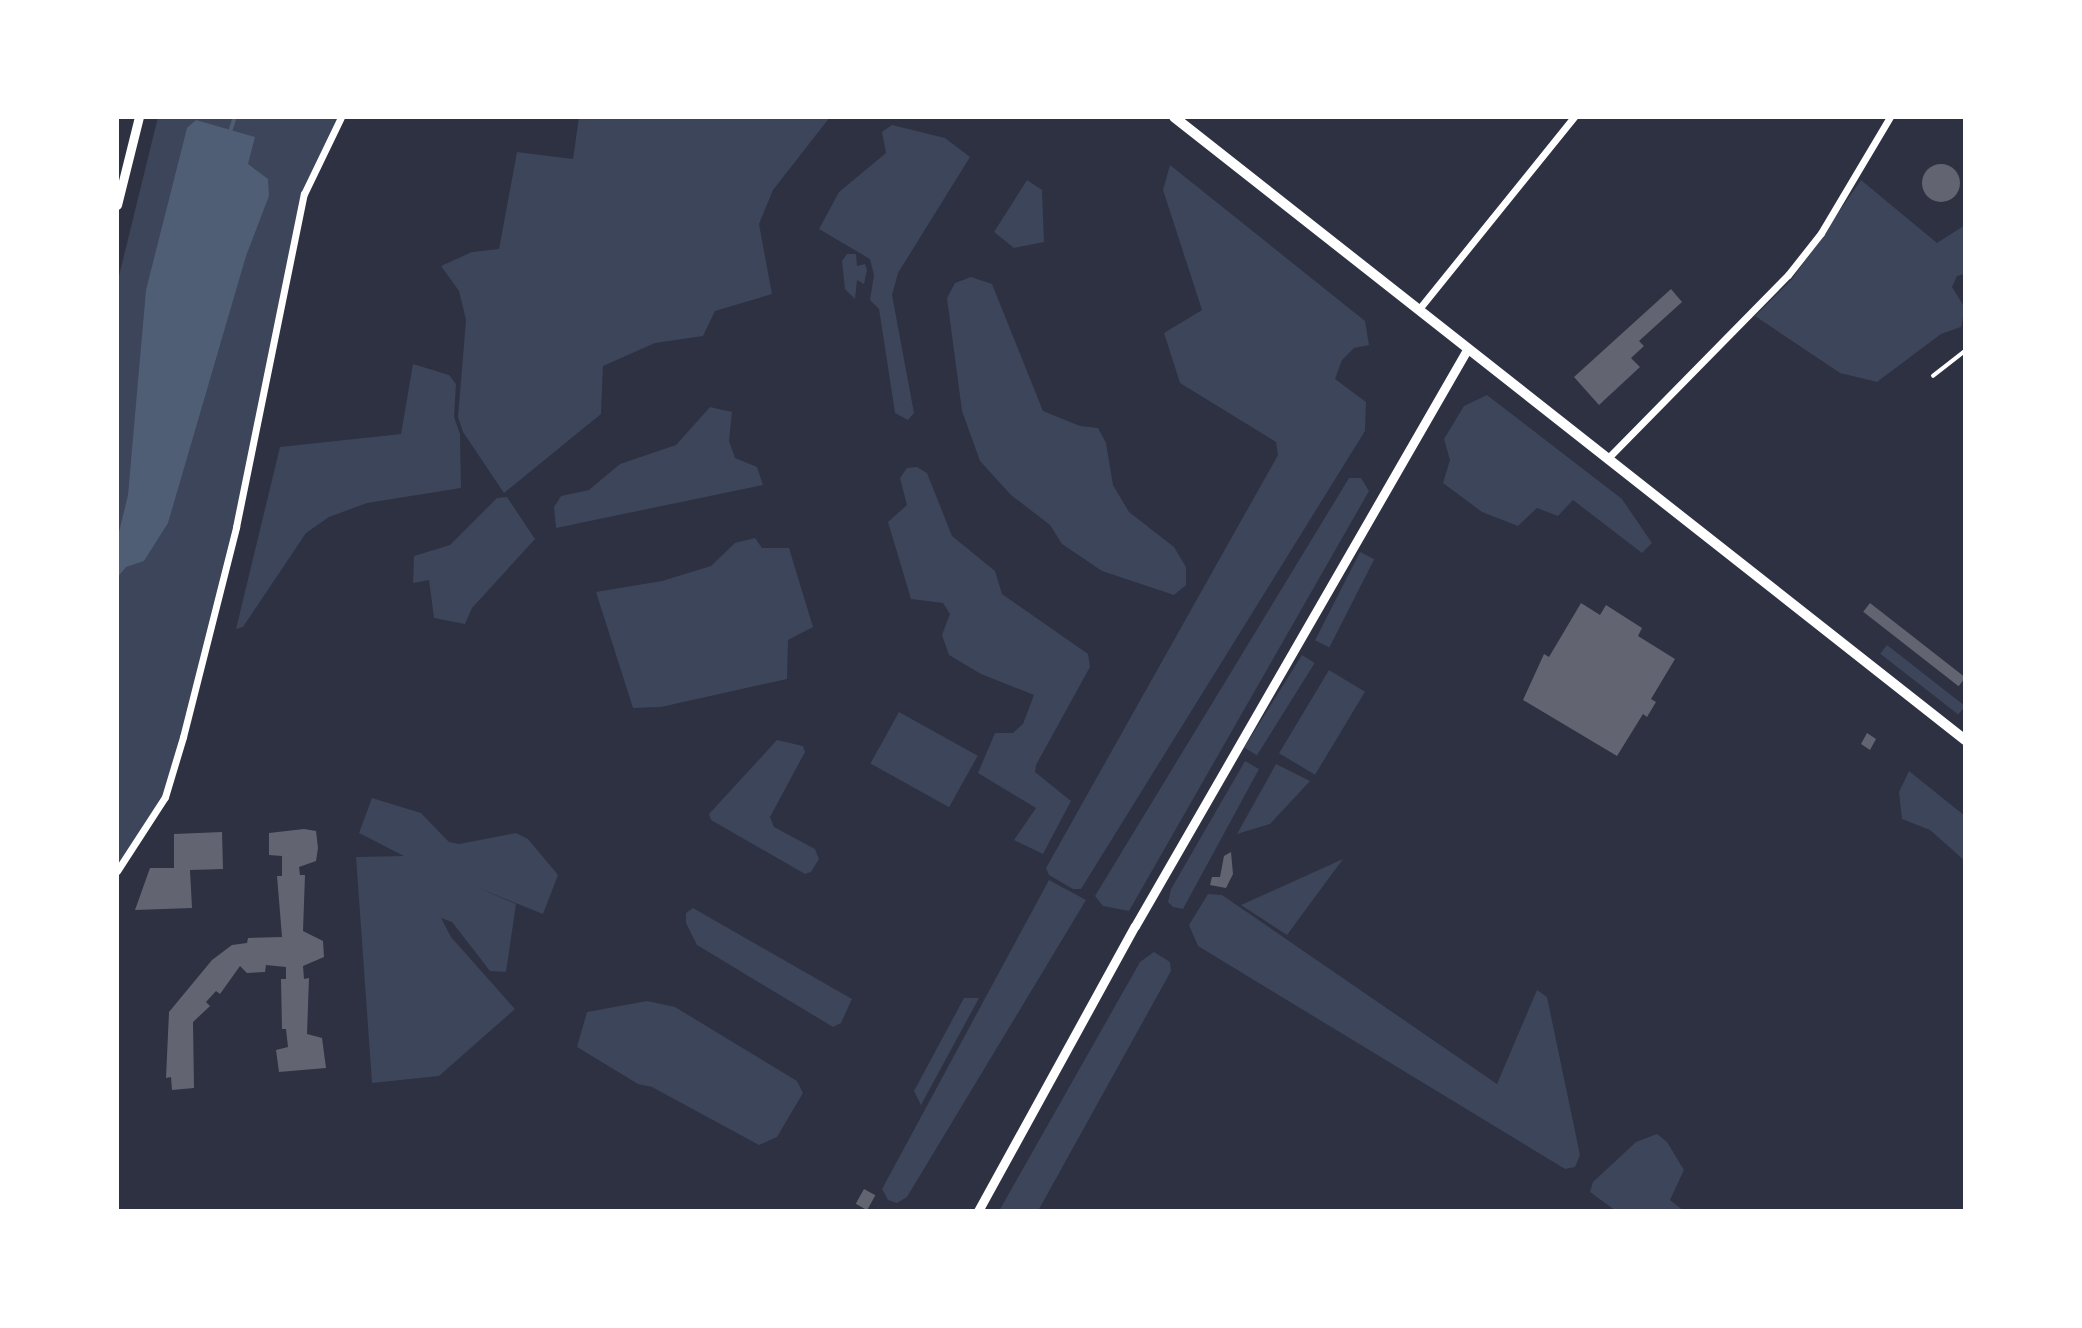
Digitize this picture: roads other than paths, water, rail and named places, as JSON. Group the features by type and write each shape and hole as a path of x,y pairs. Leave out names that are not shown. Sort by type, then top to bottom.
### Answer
{"main road":[{"path":"1174,117 1965,740"}],"street":[{"path":"117,205 139,117"},
{"path":"117,871 165,797 176,761 233,539 304,194 341,117"},
{"path":"1419,309 1574,117"},
{"path":"1609,457 1788,275 1821,233 1890,117"},
{"path":"978,1211 1135,926 1468,348"}],"lane":[{"path":"1933,376 1965,351"}],"waterway":[{"path":"231,129 235,117"}]}
